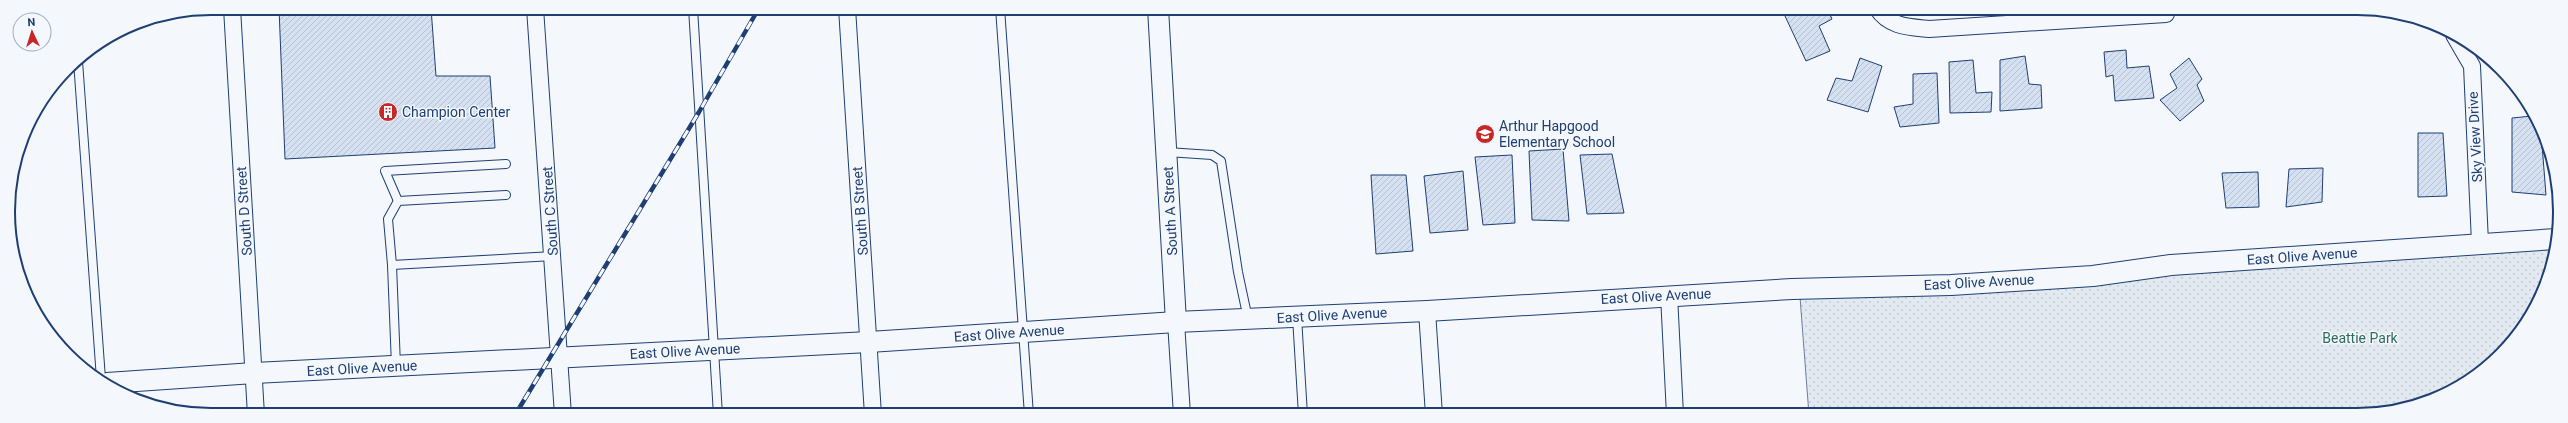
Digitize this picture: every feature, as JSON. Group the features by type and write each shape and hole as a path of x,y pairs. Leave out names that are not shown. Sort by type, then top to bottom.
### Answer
{"street":[{"name":"South D Street","path":"232,15 256,408"},
{"name":"South C Street","path":"536,15 554,256 563,408"},
{"name":"South B Street","path":"847,15 873,408"},
{"name":"South A Street","path":"1158,15 1182,408"},
{"path":"1884,15 1898,25 1929,30 2075,15"},
{"name":"Sky View Drive","path":"2459,44 2472,66 2480,243"},
{"name":"East Olive Avenue","path":"114,383 254,373 868,342 1176,322 1427,311 1669,295 1998,282 2093,276 2171,265 2551,239"},
{"path":"1669,295 1675,408"},
{"path":"1427,311 1434,408"}],"lane":[{"path":"693,15 718,408"},
{"path":"1001,15 1029,408"},
{"path":"78,68 101,374"},
{"path":"1166,152 1212,155 1221,161 1238,272 1248,319"},
{"path":"398,202 386,171 506,164"},
{"path":"398,202 506,195"},
{"path":"396,366 392,265 388,219 398,202"},
{"path":"392,265 554,256"},
{"path":"1297,316 1303,408"}],"green space":[{"name":"Beattie Park","path":"2549,249 2543,275 2527,310 2504,341 2486,359 2455,382 2432,393 2420,398 2395,404 2369,408 1808,408 1800,297"}],"building":[{"name":"Champion Center","path":"279,15 432,15 436,76 490,76 495,148 285,159"},
{"path":"1830,15 1832,19 1819,26 1830,51 1806,61 1785,16"},
{"path":"2126,50 2127,68 2149,66 2154,98 2115,101 2113,75 2106,77 2104,52"},
{"path":"2025,56 2029,84 2041,85 2042,108 2000,111 2000,60"},
{"path":"1860,58 1882,66 1868,112 1827,100 1836,78 1852,81"},
{"path":"2189,58 2202,79 2197,85 2204,101 2180,121 2160,100 2177,88 2170,74"},
{"path":"1973,60 1976,93 1992,92 1991,112 1950,113 1949,62"},
{"path":"1937,73 1939,123 1900,127 1894,107 1913,104 1913,74"},
{"path":"2529,116 2538,136 2542,146 2546,195 2512,192 2512,118"},
{"path":"2418,133 2443,133 2447,196 2418,197"},
{"path":"1563,149 1569,221 1532,220 1529,151"},
{"path":"1612,154 1624,213 1587,214 1580,155"},
{"path":"1512,155 1515,223 1483,225 1475,157"},
{"path":"2323,168 2322,202 2286,207 2289,169"},
{"path":"1463,171 1468,230 1430,233 1424,176"},
{"path":"2258,172 2259,207 2226,208 2222,173"},
{"path":"1371,175 1406,175 1413,251 1376,254"}],"railway":[{"path":"519,408 699,112 755,15"}],"place":[{"name":"Champion Center","path":"388,112"},
{"name":"Arthur Hapgood Elementary School","path":"1485,134"}]}
